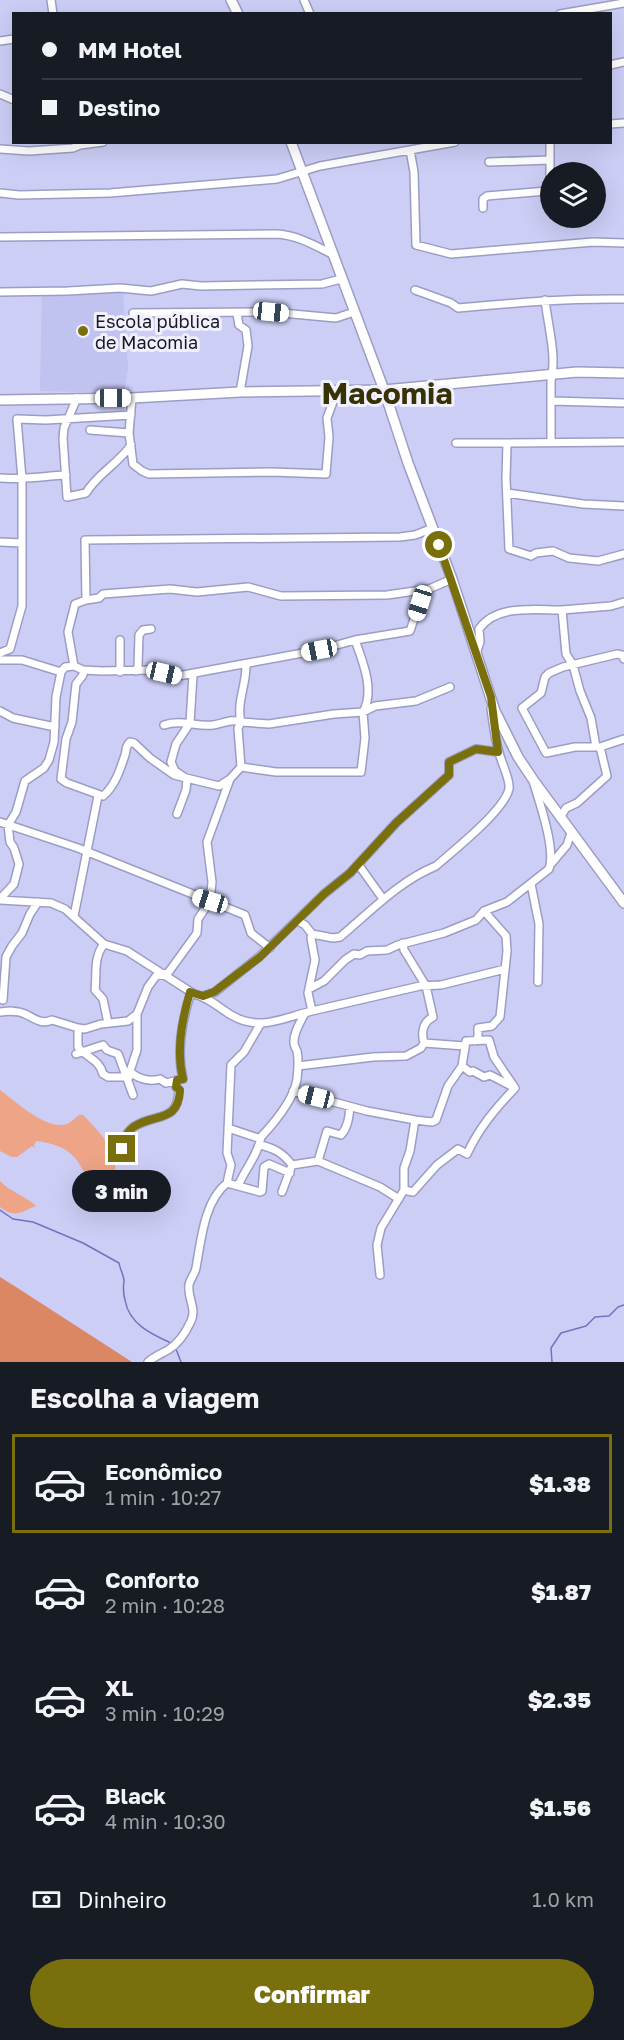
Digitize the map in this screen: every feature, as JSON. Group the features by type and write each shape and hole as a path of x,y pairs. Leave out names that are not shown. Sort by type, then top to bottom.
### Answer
{"main road":[{"path":"292,144 452,579 495,711 518,757 534,781 624,903"},
{"path":"0,400 384,390 577,372 624,373"}],"street":[{"path":"572,12 624,3"},
{"path":"0,149 73,148 78,144"},
{"path":"0,193 19,195 110,193 277,179 301,171 442,144"},
{"path":"489,162 550,160 550,144"},
{"path":"410,150 414,172 416,245 451,254 593,242 624,243"},
{"path":"483,208 483,199 487,196 540,192"},
{"path":"0,237 282,234 305,241 332,254"},
{"path":"0,292 120,288 151,291 182,284 201,286 322,284 341,279"},
{"path":"416,290 451,303 458,308 545,300 624,299"},
{"path":"545,300 553,374 551,442"},
{"path":"133,313 271,312 336,318 354,312"},
{"path":"237,314 239,325 246,330 248,346 240,392"},
{"path":"132,398 129,433 133,464 149,474 272,472 326,474 329,437 327,418 337,391"},
{"path":"77,398 64,428 67,497 86,494 92,483 131,446"},
{"path":"551,401 624,403"},
{"path":"0,653 10,649 22,606 22,479 16,419 130,415"},
{"path":"90,430 129,433"},
{"path":"456,443 624,442"},
{"path":"507,443 509,549 531,556 553,550 569,558 598,561 624,554"},
{"path":"0,478 22,479 33,476 66,475"},
{"path":"507,493 583,504 624,506"},
{"path":"86,600 85,540 400,537 415,536 433,528"},
{"path":"0,542 22,543"},
{"path":"74,666 68,632 75,604 99,598 103,594 170,589 197,592 248,587 281,596 387,595 424,590 452,579"},
{"path":"0,900 14,884 19,864 10,842 8,825 16,812 25,781 44,768 49,760 54,742 56,697 61,672 65,667 74,666 83,670 120,672 150,670 178,676 193,675 319,650 355,640 410,630 424,590"},
{"path":"476,654 480,642 479,629 485,620 507,611 562,610 611,606 624,602"},
{"path":"560,818 566,808 577,802 607,776 591,718 579,691 573,665 566,654 562,610"},
{"path":"136,670 139,635 143,630 151,629"},
{"path":"120,640 120,672"},
{"path":"241,766 276,772 361,772 364,738 363,712 369,698 365,672 355,640"},
{"path":"624,659 617,654 563,667 549,673 545,677 541,693 522,708 546,753 574,747 598,747 624,739"},
{"path":"0,660 22,660 61,672"},
{"path":"83,670 76,684 72,722 66,739 61,779 98,796 103,796 112,789 126,747 130,742 174,775 219,786 230,779 241,766 238,728 241,722 239,713 247,675 246,664"},
{"path":"187,779 175,771 171,762 176,744 190,723 193,675"},
{"path":"164,725 178,721 211,725 235,720 269,724 363,712 375,706 405,703 450,687"},
{"path":"298,921 305,925 312,934 340,937 383,899 426,870 436,866 492,815 509,789 508,777 498,752 491,697"},
{"path":"0,711 13,718 55,727"},
{"path":"203,996 214,992 270,948 324,894 350,873 396,823 449,775 449,762 476,749 498,752"},
{"path":"177,814 186,790 187,779"},
{"path":"134,1095 130,1068 137,1050 137,1014 148,987 156,976 168,973 197,933 198,919 210,901 212,882 207,842 230,779"},
{"path":"534,781 546,824 551,864"},
{"path":"74,916 98,796"},
{"path":"0,822 50,837 245,915 251,933 270,948"},
{"path":"309,989 324,981 354,954 387,950 403,943 444,933 476,920 484,911 507,902 549,869 567,845 571,833"},
{"path":"567,845 578,843"},
{"path":"358,864 383,899"},
{"path":"531,884 539,924 538,982"},
{"path":"0,900 51,903 65,909 104,945 127,951 190,992 203,996 244,1022 279,1022 290,1016 426,986 441,985 505,969"},
{"path":"3,999 6,957 38,902"},
{"path":"475,1041 478,1037 478,1028 492,1026 500,1017 507,951 506,936 484,911"},
{"path":"238,1186 261,1141 291,1099 297,1082 297,1052 293,1043 295,1033 309,1012 308,993 315,960 310,938 312,934"},
{"path":"298,1066 373,1057 406,1056 421,1048 424,1043 422,1036 424,1024 433,1017 426,986 412,966 403,943"},
{"path":"104,945 96,961 95,990 103,999 108,1023"},
{"path":"79,1052 94,1059 100,1065 103,1074 108,1077 130,1076 151,1081 160,1079 166,1083 183,1079 179,1052 190,992"},
{"path":"0,1012 15,1011 36,1021 52,1020 86,1029 128,1021 137,1014"},
{"path":"148,1362 178,1342 192,1320 194,1309 189,1284 196,1268 203,1228 219,1190 227,1183 231,1165 227,1153 231,1065 244,1052 261,1023"},
{"path":"78,1028 79,1052"},
{"path":"293,1091 350,1107 432,1122 436,1120 448,1086 462,1066 466,1041 489,1040 494,1057 515,1088"},
{"path":"424,1043 465,1046"},
{"path":"79,1052 103,1046 118,1054 130,1076"},
{"path":"462,1066 470,1072 473,1071 484,1077 490,1075 515,1088"},
{"path":"122,1149 122,1141 134,1126 168,1115 175,1110 180,1090 176,1087 177,1080"},
{"path":"404,1190 412,1192 437,1165 458,1149 467,1154 484,1122 515,1088"},
{"path":"318,1161 327,1131 341,1135 343,1133 348,1123 350,1107"},
{"path":"380,1275 377,1245 381,1228 404,1190 404,1168 410,1151 415,1120"},
{"path":"228,1128 258,1138 286,1157 292,1165"},
{"path":"292,1165 318,1161 380,1186 399,1199"},
{"path":"227,1183 262,1191 264,1167 269,1164 290,1173"},
{"path":"282,1192 292,1165"}],"shaded area":[{"name":"Escola pública de Macomia","path":"123,291 128,368 124,393 40,391 42,293"},
{"path":"0,1090 32,1114 50,1123 67,1124 79,1115 83,1115 107,1142 114,1159 114,1176 103,1183 92,1196 88,1189 87,1175 76,1159 62,1148 36,1141 34,1145 36,1148 32,1146 17,1157 0,1151"},
{"path":"0,1181 36,1206 14,1213 0,1207"},
{"path":"0,1277 16,1287 132,1362 0,1362"}],"waterway":[{"path":"0,1210 13,1219 33,1222 83,1243 119,1263 124,1279 124,1297 131,1316 149,1332 171,1343"},
{"path":"552,1362 551,1348 561,1333 586,1326 595,1317 609,1316 618,1307 624,1305"},
{"path":"176,1349 181,1362"}],"place":[{"name":"Escola pública de Macomia","path":"83,331"}],"district":[{"name":"Macomia","path":"387,393"}],"route":[{"path":"122,1149 122,1141 134,1126 168,1115 175,1110 180,1090 176,1087 177,1080 183,1079 179,1052 190,992 203,996 214,992 260,957 324,894 350,873 396,823 449,775 449,762 476,749 498,752 491,697 439,545"}]}
